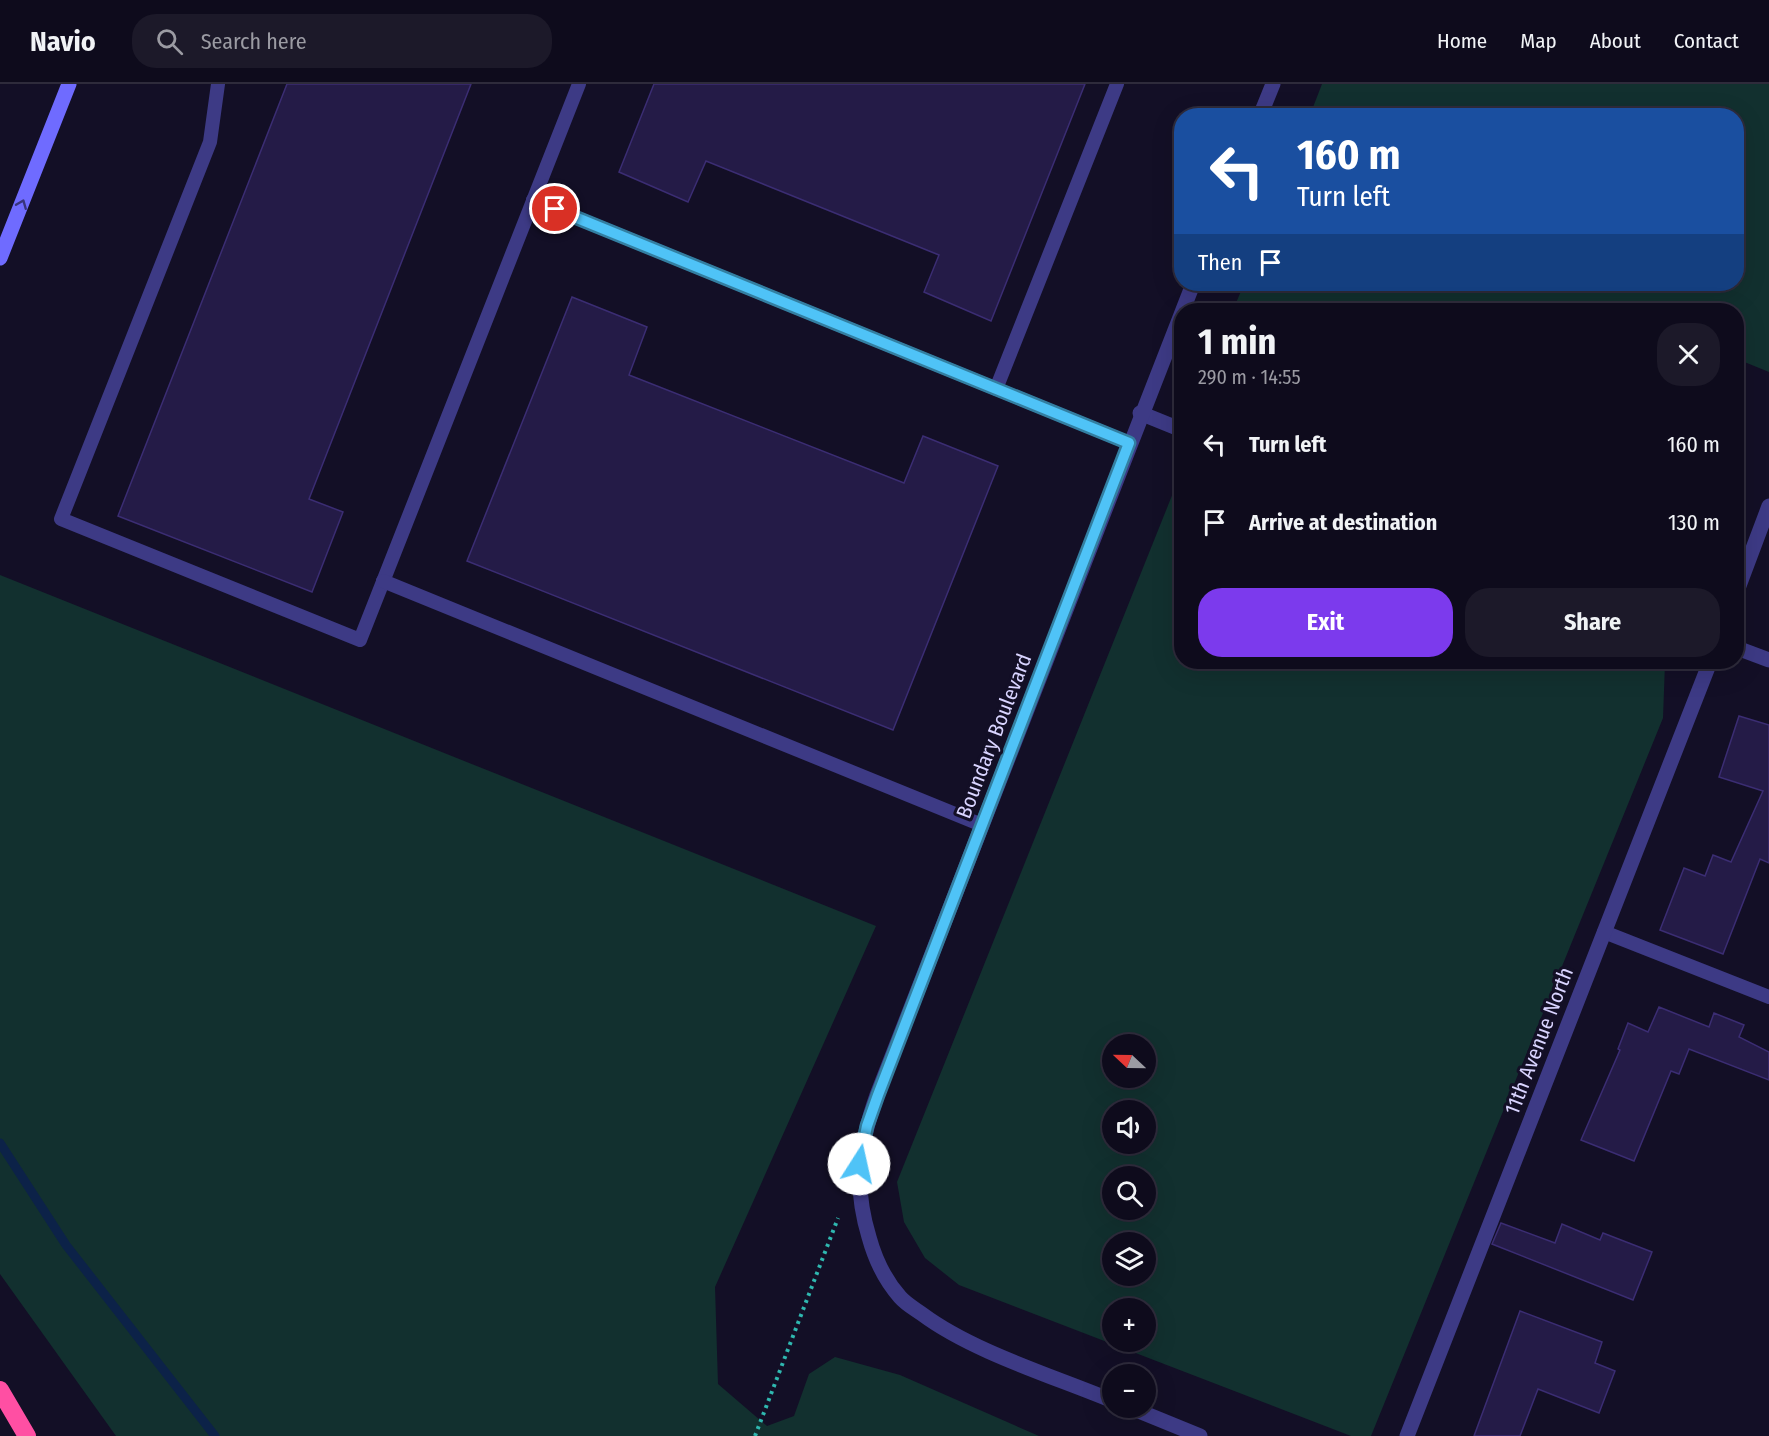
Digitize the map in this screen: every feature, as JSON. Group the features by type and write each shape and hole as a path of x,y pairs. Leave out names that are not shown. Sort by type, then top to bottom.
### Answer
{"highway":[{"path":"0,1390 27,1436"}],"main road":[{"path":"0,258 69,84"}],"street":[{"path":"1263,108 1273,84"},
{"name":"Boundary Boulevard","path":"1102,1396 969,1342 938,1326 901,1298 875,1261 860,1209 859,1164 867,1126 1140,413 1174,330"},
{"path":"1140,413 1174,427"},
{"path":"1744,572 1769,506"},
{"path":"1744,651 1769,660"},
{"name":"11th Avenue North","path":"1407,1436 1707,669"},
{"path":"1156,1418 1200,1436"}],"lane":[{"path":"218,84 210,142 61,519 360,640 579,84"},
{"path":"996,389 1117,84"},
{"path":"533,200 1129,443"},
{"path":"383,581 982,825"},
{"path":"1604,932 1769,997"}],"path":[{"path":"755,1436 842,1208"}],"green space":[{"path":"1322,84 1769,84 1769,372 1744,362 1744,303 1236,303 1241,291 1744,291 1744,108 1313,108"},
{"path":"1174,490 1174,669 1665,669 1663,718 1371,1436 1351,1436 1133,1352 1156,1352 1156,1298 1102,1298 1102,1340 959,1285 925,1258 904,1222 897,1182"},
{"path":"0,575 876,926 715,1287 718,1384 767,1426 794,1416 809,1374 835,1357 900,1375 1039,1436 116,1436 0,1274"}],"building":[{"path":"287,84 471,84 309,499 343,512 312,592 118,516"},
{"path":"654,84 1085,84 991,321 924,292 939,255 706,161 688,202 619,172"},
{"path":"572,297 647,327 629,375 904,483 923,436 998,466 893,730 467,561"},
{"path":"1739,716 1769,725 1769,863 1760,859 1723,954 1660,930 1684,868 1705,876 1713,855 1731,862 1763,791 1719,777"},
{"path":"1659,1007 1709,1027 1714,1013 1744,1025 1739,1037 1769,1052 1769,1080 1689,1049 1679,1074 1671,1071 1634,1161 1581,1140 1620,1050 1618,1049 1628,1023 1648,1032"},
{"path":"1501,1223 1555,1243 1562,1224 1600,1240 1603,1233 1652,1252 1633,1300 1492,1244"},
{"path":"1520,1311 1602,1342 1595,1363 1615,1371 1599,1413 1538,1389 1520,1436 1474,1436"}],"waterway":[{"path":"0,1143 66,1245 215,1436"}],"route":[{"path":"555,209 1129,443 878,1095 862,1144 859,1164"}]}
